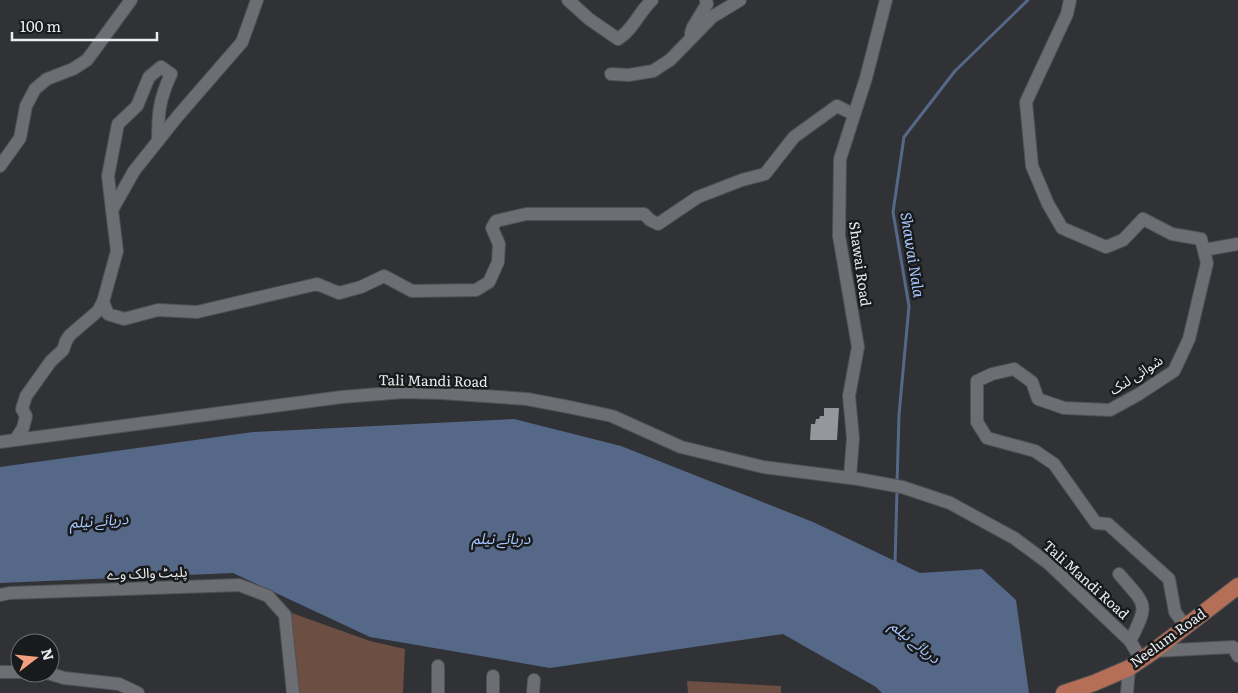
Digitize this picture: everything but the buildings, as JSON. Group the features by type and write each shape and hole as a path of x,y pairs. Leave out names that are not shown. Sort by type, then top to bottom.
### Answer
{"main road":[{"name":"Neelum Road","path":"1064,693 1094,683 1142,659 1238,586"}],"street":[{"path":"0,166 20,138 26,106 35,89 47,79 73,69 87,60 131,0"},
{"path":"112,210 134,171 242,42 257,0"},
{"path":"568,0 589,19 618,39 626,34 642,9 652,0"},
{"path":"689,40 693,27 707,4 706,0"},
{"path":"611,74 629,75 653,71 670,60 712,18 740,0"},
{"name":"Shawai Road","path":"854,478 849,396 858,347 839,236 840,159 866,78 886,0"},
{"path":"1070,0 1067,14 1026,102 1032,166 1048,204 1062,228 1106,247 1123,240 1144,219 1172,234 1201,239 1204,250 1238,244"},
{"path":"16,440 23,428 26,416 22,409 26,396 51,361 63,350 70,335 98,311 103,302 117,250 108,176 118,124 137,106 149,77 161,67 171,74 158,113 158,140"},
{"path":"103,302 108,314 124,319 158,310 197,312 317,284 338,293 384,276 412,291 476,290 489,282 498,262 499,244 492,228 496,221 526,214 644,214 658,224 698,197 742,180 765,174 794,138 837,106 853,114"},
{"name":"شوائی لنک","path":"1186,627 1175,612 1169,579 1108,524 1096,522 1054,464 1034,451 987,438 977,422 977,381 992,374 1014,369 1032,382 1038,399 1064,408 1110,410 1139,394 1174,371 1189,339 1207,262 1204,250"},
{"name":"Tali Mandi Road","path":"0,442 342,397 404,392 527,399 612,416 681,447 762,467 854,478 902,487 950,503 1014,538 1048,563 1130,641 1142,659"},
{"path":"1119,574 1140,598 1144,607 1142,618 1130,641"},
{"name":"پلیٹ والک وے","path":"0,595 10,593 239,585 268,596 285,615 292,693"},
{"path":"1127,693 1142,659 1236,650"},
{"path":"438,666 438,693"},
{"path":"493,676 493,693"},
{"path":"60,677 119,684 138,693"}],"shaded area":[{"path":"289,612 370,641 405,649 403,693 299,693"},
{"path":"687,681 781,686 781,693 688,693"}],"water":[{"name":"دریائے نیلم","path":"514,419 621,446 813,522 920,573 982,569 1016,600 1029,693 882,693 876,687 783,634 550,668 370,637 233,573 0,583 0,467 253,432"}],"waterway":[{"name":"Shawai Nala","path":"897,484 899,415 909,306 893,212 904,137 955,71 1028,0"},
{"name":"Shawai Nala","path":"895,564 897,490"}]}
